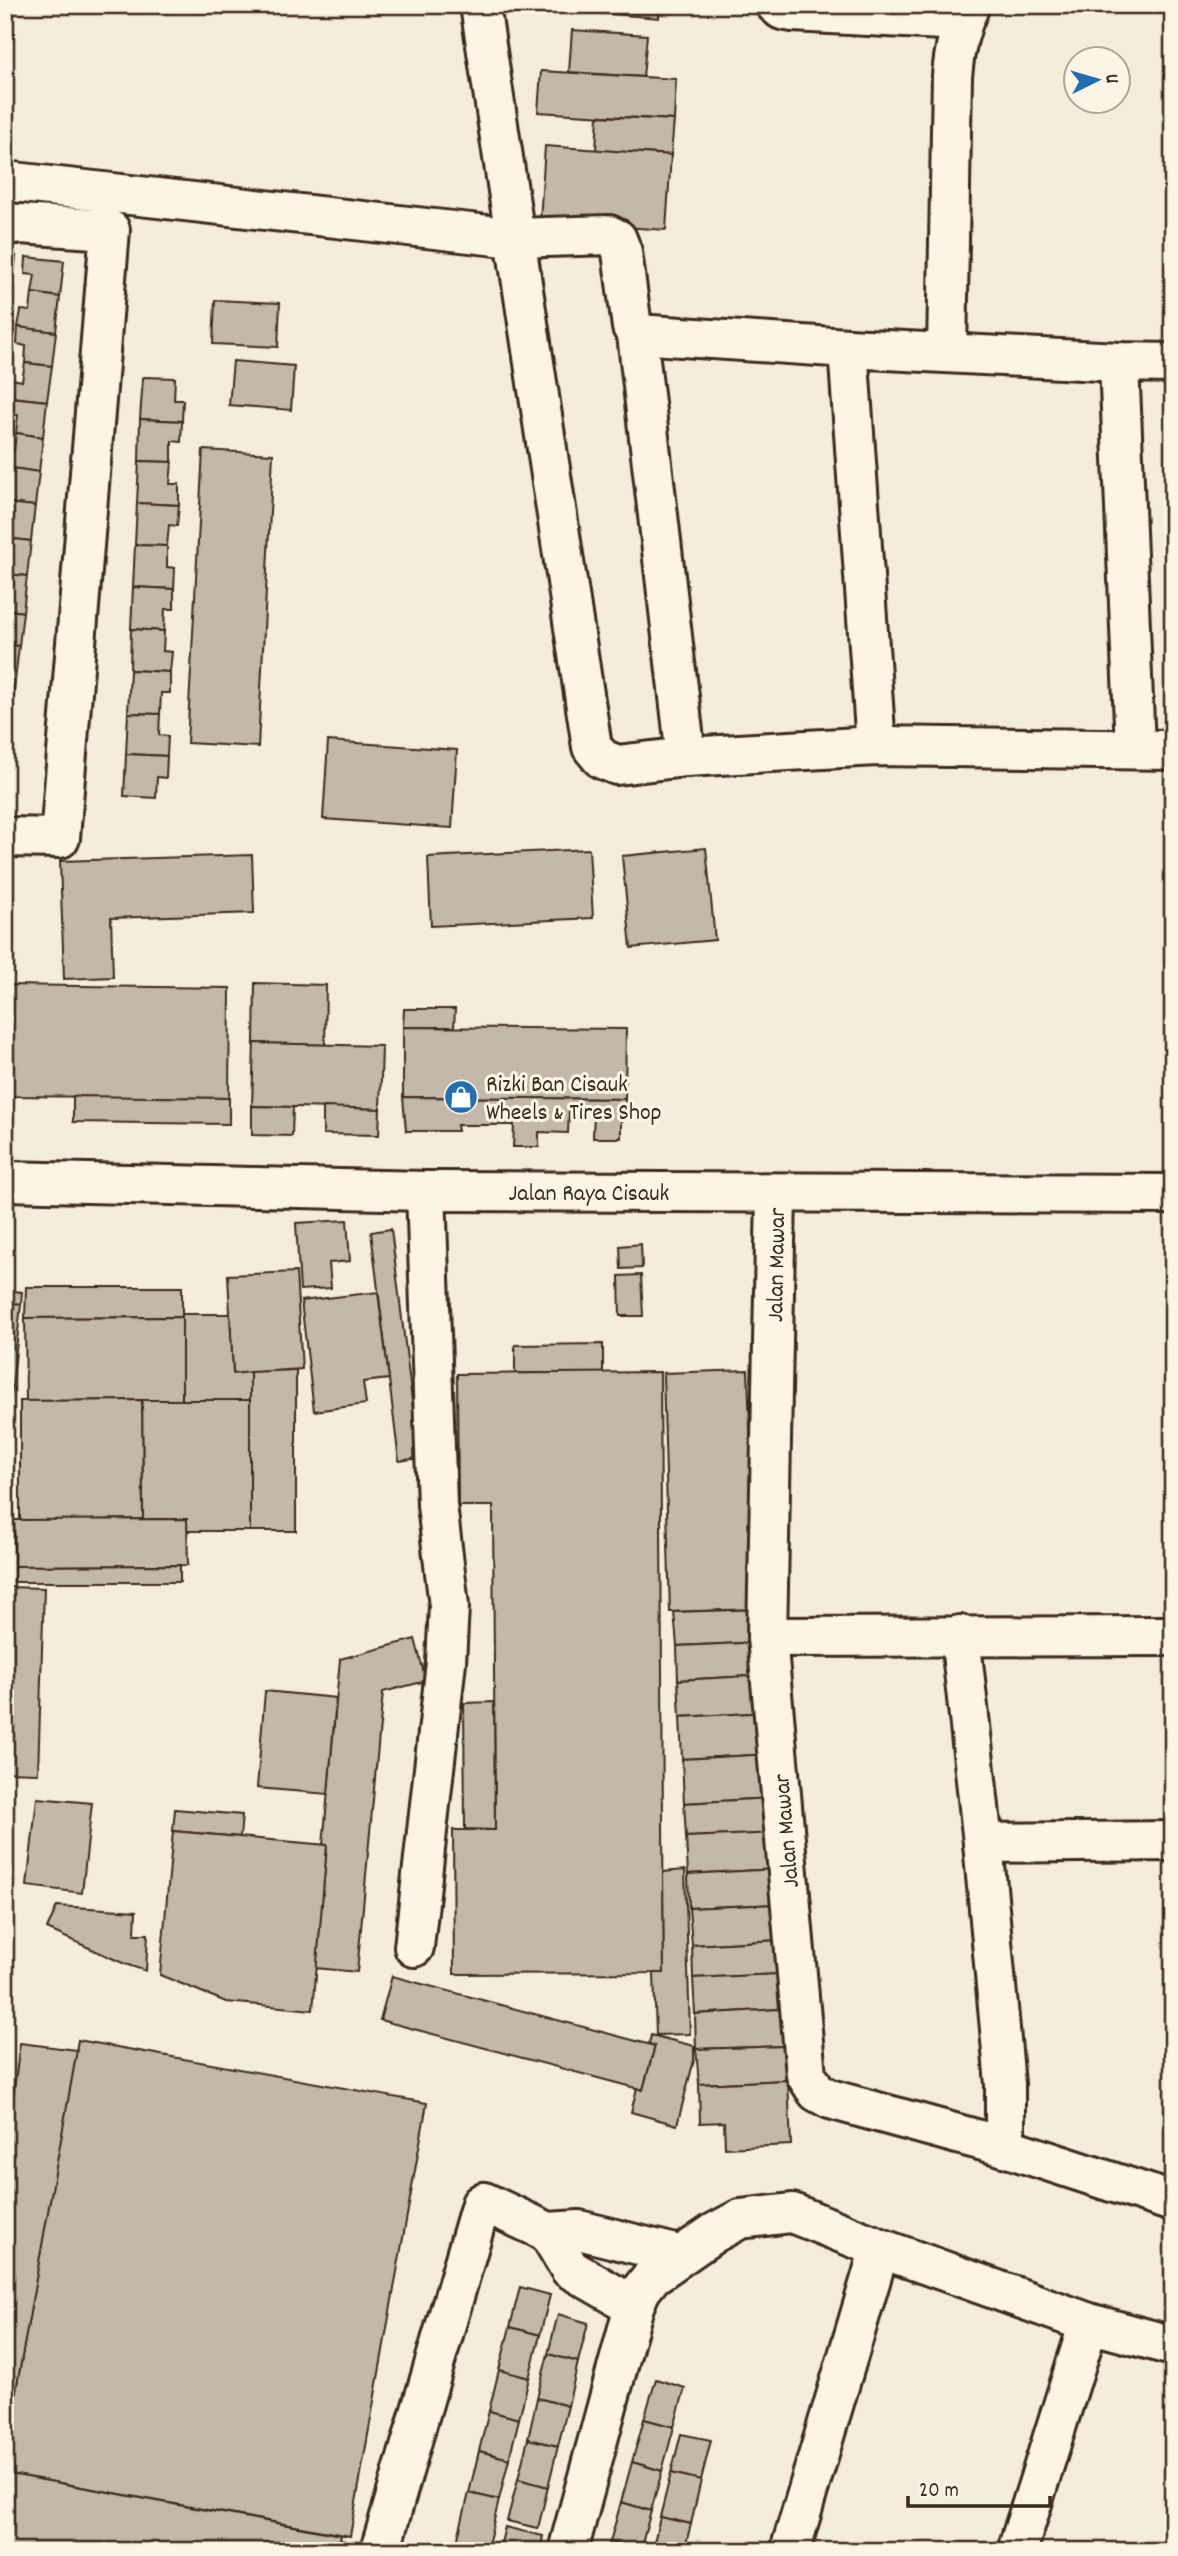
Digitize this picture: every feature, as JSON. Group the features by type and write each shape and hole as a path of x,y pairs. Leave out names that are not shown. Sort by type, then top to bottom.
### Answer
{"street":[{"path":"480,5 592,747 602,759 617,765 687,757 876,746 1173,750"},
{"path":"776,5 782,10 793,12 966,13 954,52 952,76 947,353"},
{"path":"5,181 515,238 609,235 617,239 622,251 632,327 637,334 687,757"},
{"path":"5,223 110,230 60,838 5,837"},
{"path":"637,334 848,348 1173,363"},
{"path":"848,348 876,746"},
{"path":"1119,362 1135,748"},
{"name":"Jalan Raya Cisauk","path":"5,1181 426,1191 1173,1194"},
{"path":"414,1947 446,1662 449,1606 437,1505 426,1191"},
{"name":"Jalan Mawar","path":"776,1194 767,1637 806,2075 817,2092 831,2099 1005,2147 1173,2202"},
{"path":"960,1635 983,1843 1005,2084 1005,2147"},
{"path":"767,1637 1173,1636"},
{"path":"983,1843 1173,1841"},
{"path":"380,2551 481,2204 484,2202 548,2232 579,2230 679,2255"},
{"path":"568,2551 634,2306 641,2290 652,2276 679,2255 740,2219 792,2213 880,2248 1090,2323 1173,2346"},
{"path":"548,2232 570,2269 634,2306"},
{"path":"790,2551 880,2248"},
{"path":"1017,2551 1090,2323"}],"building":[{"path":"575,5 660,5 659,18 574,11"},
{"path":"572,30 647,35 643,77 569,72"},
{"path":"541,71 676,79 674,120 538,112"},
{"path":"598,116 674,120 671,155 596,150"},
{"path":"545,146 671,155 666,230 540,221"},
{"path":"5,255 16,256 14,273 5,272"},
{"path":"26,257 64,261 60,297 32,293 35,275 25,274"},
{"path":"32,293 60,297 56,332 18,327 21,310 30,311"},
{"path":"215,300 280,303 278,347 213,344"},
{"path":"18,327 56,332 52,366 25,363 26,346 17,344"},
{"path":"233,361 294,366 291,410 229,405"},
{"path":"25,363 52,366 47,401 10,397 12,379 22,381"},
{"path":"143,377 175,378 174,400 183,400 182,421 140,419"},
{"path":"10,397 47,401 43,437 16,433 18,415 8,414"},
{"path":"140,419 182,421 181,442 172,441 172,462 139,461"},
{"path":"16,433 43,437 39,472 5,467 5,450 14,450"},
{"path":"203,450 273,454 258,747 187,743"},
{"path":"139,461 172,462 170,484 179,484 179,505 137,503"},
{"path":"5,467 39,472 35,506 8,503 10,485 5,485"},
{"path":"8,503 35,506 31,541 5,538"},
{"path":"137,503 179,505 177,526 169,525 167,546 135,545"},
{"path":"5,538 31,541 27,576 5,574"},
{"path":"135,545 167,546 167,567 175,568 174,589 133,587"},
{"path":"5,574 27,576 23,612 5,609"},
{"path":"133,587 174,589 174,609 165,609 164,631 131,629"},
{"path":"5,609 23,612 19,646 5,645"},
{"path":"131,629 164,631 163,651 172,652 170,672 130,670"},
{"path":"5,645 19,646 15,681 5,680"},
{"path":"130,670 170,672 170,693 161,693 160,714 128,713"},
{"path":"5,680 15,681 11,716 5,715"},
{"path":"128,713 160,714 159,735 168,736 167,756 126,754"},
{"path":"5,715 11,716 7,751 5,751"},
{"path":"328,741 457,750 452,828 323,819"},
{"path":"126,754 167,756 166,778 157,777 156,798 124,796"},
{"path":"706,848 715,940 631,948 622,856"},
{"path":"589,849 593,918 431,926 428,857"},
{"path":"252,855 254,913 111,918 113,977 64,979 60,861"},
{"path":"255,983 326,985 325,1045 254,1043"},
{"path":"5,985 230,988 229,1098 5,1096"},
{"path":"404,1009 455,1009 454,1027 403,1027"},
{"path":"403,1027 626,1029 625,1099 403,1097"},
{"path":"254,1043 382,1046 380,1109 252,1106"},
{"path":"73,1096 229,1098 229,1124 73,1122"},
{"path":"403,1097 625,1099 625,1111 621,1111 621,1138 593,1138 594,1111 569,1111 568,1133 539,1132 539,1147 513,1147 514,1125 457,1125 458,1131 406,1131"},
{"path":"252,1106 293,1107 292,1136 252,1135"},
{"path":"323,1107 380,1109 379,1135 323,1134"},
{"path":"347,1220 350,1261 329,1263 331,1288 300,1290 296,1223"},
{"path":"391,1229 419,1458 399,1461 371,1232"},
{"path":"641,1244 642,1268 621,1269 620,1246"},
{"path":"296,1272 302,1369 233,1374 228,1275"},
{"path":"641,1275 643,1316 620,1316 619,1276"},
{"path":"26,1287 182,1287 182,1317 25,1318"},
{"path":"5,1290 22,1292 21,1304 5,1302"},
{"path":"378,1292 389,1379 363,1382 366,1404 314,1411 301,1301"},
{"path":"5,1302 21,1304 12,1388 5,1387"},
{"path":"182,1314 230,1314 233,1374 250,1372 250,1400 182,1400"},
{"path":"182,1317 182,1400 26,1401 25,1318"},
{"path":"603,1344 603,1373 515,1373 515,1345"},
{"path":"296,1370 296,1531 250,1531 250,1372"},
{"path":"748,1370 756,1609 670,1612 663,1373"},
{"path":"660,1372 664,1973 454,1974 453,1830 495,1830 493,1506 458,1506 457,1374"},
{"path":"5,1387 12,1388 5,1448"},
{"path":"142,1400 250,1400 250,1531 187,1531 187,1519 143,1519"},
{"path":"142,1400 143,1519 20,1521 20,1401"},
{"path":"187,1519 188,1565 14,1566 14,1520"},
{"path":"180,1565 180,1582 14,1582 14,1566"},
{"path":"5,1587 44,1588 38,1773 5,1772"},
{"path":"764,1609 765,1642 677,1646 674,1612"},
{"path":"415,1639 426,1681 383,1692 357,1972 316,1968 327,1845 323,1845 340,1659"},
{"path":"765,1642 768,1675 678,1680 677,1646"},
{"path":"768,1675 769,1712 680,1717 678,1680"},
{"path":"265,1691 336,1698 328,1794 257,1788"},
{"path":"494,1702 495,1830 465,1829 464,1703"},
{"path":"769,1712 771,1754 682,1759 680,1717"},
{"path":"771,1754 774,1798 684,1803 682,1759"},
{"path":"37,1798 92,1803 82,1893 27,1886"},
{"path":"774,1798 775,1822 764,1823 765,1834 686,1837 684,1803"},
{"path":"175,1809 242,1815 240,1837 173,1831"},
{"path":"173,1831 327,1845 313,2010 226,2002 160,1975"},
{"path":"775,1833 778,1869 688,1874 686,1837"},
{"path":"778,1869 779,1904 689,1908 688,1874"},
{"path":"685,1870 690,2034 656,2035 654,1973 664,1973 663,1872"},
{"path":"779,1904 781,1940 692,1945 689,1908"},
{"path":"57,1906 136,1911 135,1934 148,1934 146,1971 47,1929"},
{"path":"781,1940 783,1974 693,1978 692,1945"},
{"path":"779,1974 780,2009 695,2014 693,1978"},
{"path":"392,1976 655,2046 643,2090 380,2020"},
{"path":"780,2009 783,2046 696,2049 695,2014"},
{"path":"651,2035 694,2046 694,2060 677,2125 631,2112 637,2088 643,2090 655,2046 649,2044"},
{"path":"78,2040 427,2103 350,2536 5,2473 5,2452"},
{"path":"20,2043 77,2050 15,2396 5,2395 5,2159"},
{"path":"786,2046 788,2080 699,2084 696,2049"},
{"path":"788,2080 791,2145 725,2148 724,2122 700,2123 699,2084"},
{"path":"520,2287 550,2295 540,2335 510,2327"},
{"path":"558,2314 588,2323 578,2362 548,2354"},
{"path":"510,2327 540,2335 529,2378 499,2370"},
{"path":"548,2354 578,2362 568,2406 537,2398"},
{"path":"499,2370 529,2378 519,2419 489,2411"},
{"path":"656,2379 685,2388 674,2427 644,2419"},
{"path":"537,2398 568,2406 558,2446 528,2439"},
{"path":"489,2411 519,2419 509,2459 479,2451"},
{"path":"644,2419 674,2427 662,2471 632,2462"},
{"path":"681,2434 711,2440 701,2480 671,2473"},
{"path":"528,2439 558,2446 548,2487 518,2479"},
{"path":"479,2451 509,2459 499,2500 469,2493"},
{"path":"632,2462 662,2471 651,2511 621,2502"},
{"path":"5,2473 341,2535 340,2540 346,2541 344,2551 5,2551"},
{"path":"671,2473 701,2480 691,2524 660,2517"},
{"path":"518,2479 548,2487 538,2528 507,2521"},
{"path":"469,2493 499,2500 487,2549 457,2542"},
{"path":"621,2502 651,2511 640,2551 610,2542"},
{"path":"660,2517 691,2524 684,2551 652,2551"},
{"path":"505,2527 543,2536 540,2551 499,2551"},
{"path":"457,2542 487,2549 455,2551"},
{"path":"610,2542 640,2551 607,2551"}],"place":[{"name":"Rizki Ban Cisauk Wheels & Tires Shop","path":"461,1097"}]}
